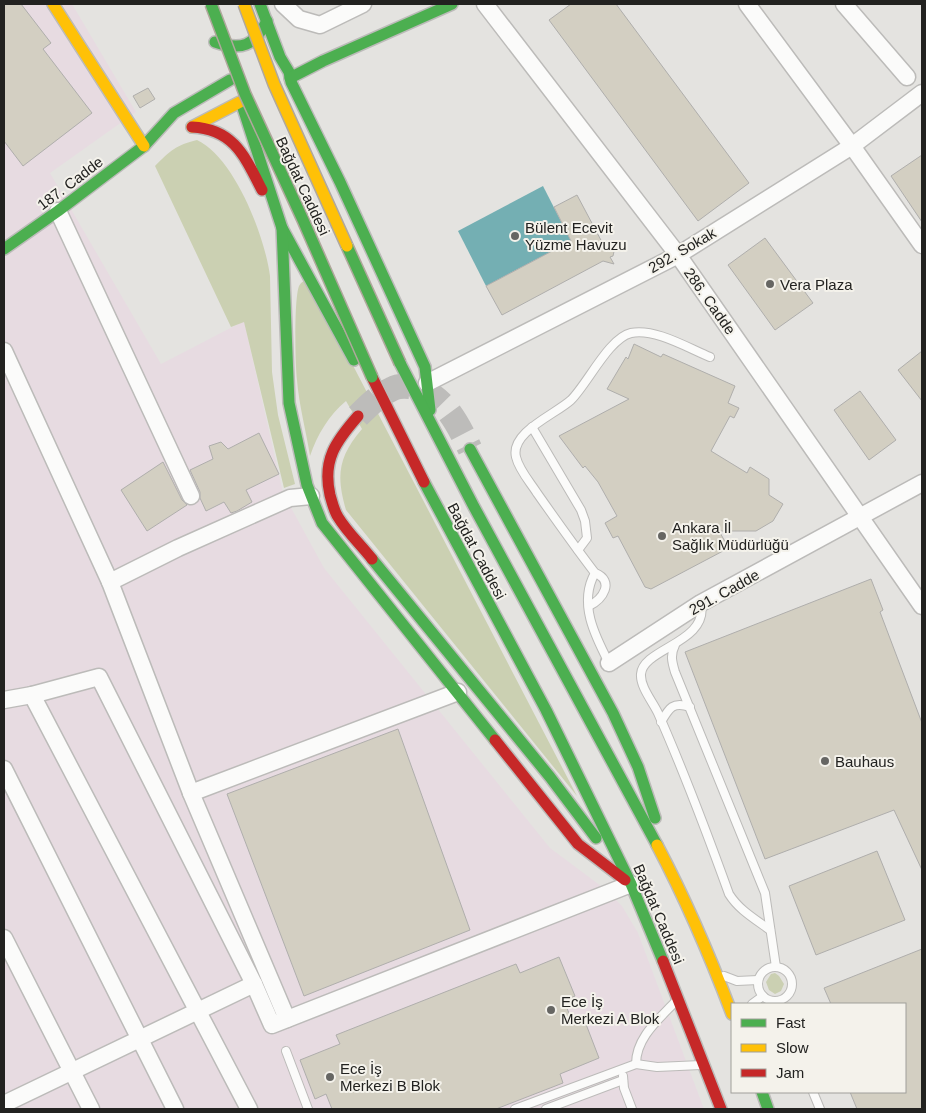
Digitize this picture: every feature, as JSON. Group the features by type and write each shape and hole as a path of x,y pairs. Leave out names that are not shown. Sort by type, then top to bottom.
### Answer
{"main road":[{"path":"53,4 148,142"},
{"name":"Bağdat Caddesi","path":"211,4 245,94 372,377 404,444 546,710 631,884 679,998 721,1109"},
{"name":"Bağdat Caddesi","path":"244,4 274,84 400,363 432,428 674,877 707,948 731,1011"},
{"path":"260,4 281,58 289,72 290,80 340,182 425,367 432,428"},
{"path":"250,135 279,100 290,80 323,60 452,4"},
{"path":"202,12 230,77 232,87 241,103 282,228 284,327 289,403 307,485 322,523 578,844 631,884"},
{"path":"215,42 232,47 247,46 259,36 267,21"},
{"path":"148,142 174,113 230,77 239,62 246,56 263,52 281,58 323,60"},
{"path":"148,142 192,127 241,103 269,110 289,110 305,113"},
{"path":"192,127 216,129 234,144 248,164 359,370 404,444"},
{"name":"187. Cadde","path":"4,250 148,142"},
{"path":"358,416 333,448 326,472 330,497 337,516 550,777 631,884"},
{"path":"470,449 613,713 638,766 674,877"},
{"path":"762,1093 768,1109"}],"street":[{"path":"284,4 299,19 320,25 363,4"},
{"name":"286. Cadde","path":"485,4 678,254 922,606"},
{"path":"747,4 922,244"},
{"path":"844,4 907,77"},
{"name":"292. Sokak","path":"427,384 678,254 852,146 922,93"},
{"path":"58,211 191,496"},
{"path":"4,351 110,582 191,793 286,1019"},
{"name":"291. Cadde","path":"609,663 701,603 922,483"},
{"path":"110,582 178,548 290,498 311,496"},
{"path":"4,700 32,695 99,677 254,984 272,1025 631,884"},
{"path":"191,793 458,692"},
{"path":"32,695 250,1109"},
{"path":"4,769 175,1109"},
{"path":"4,938 91,1109"},
{"path":"4,1104 254,984"}],"lane":[{"path":"589,606 597,601 605,590 606,584 604,579 595,574 525,475 516,457 516,444 532,427 570,401 583,387 610,348 629,334 641,331 655,334 710,357"},
{"path":"532,427 586,521 587,538 578,550"},
{"path":"595,574 588,589 591,627 609,663"},
{"path":"701,603 703,610 701,620 675,645 646,664 641,674 644,686 702,821 729,894 741,910 770,930"},
{"path":"675,645 672,652 672,661 765,893 776,967"},
{"path":"661,722 669,709 675,705 682,704 690,707"},
{"path":"776,967 786,970 790,974 793,984 790,994 782,1002 772,1001 763,996 758,986 758,980 765,970 776,967"},
{"path":"716,972 728,979 737,981 758,980"},
{"path":"753,1003 763,996"},
{"path":"636,1064 636,1054 642,1041 651,1028 679,998"},
{"path":"286,1052 308,1109"},
{"path":"516,1109 636,1064 657,1067 703,1064"},
{"path":"622,1069 623,1080 632,1109"},
{"path":"546,1109 623,1080"},
{"path":"814,1093 820,1109"}],"shaded area":[{"path":"4,4 72,4 136,112 50,173 161,364 244,321 283,493 324,568 550,848 605,889 622,906 638,933 704,1109 4,1109"}],"green space":[{"path":"197,140 211,149 224,163 235,181 255,221 267,260 270,276 272,372 278,415 295,484 284,488 244,322 231,327 155,166 174,149"},
{"path":"308,279 577,796 346,510 341,487 341,467 348,449 362,429 346,401 324,426 310,456 298,389 295,346 297,293 299,286"},
{"path":"775,973 784,984 781,991 775,994 769,990 766,982 771,974"}],"water":[{"name":"Bülent Ecevit Yüzme Havuzu","path":"543,186 571,241 486,286 458,231"}],"building":[{"path":"4,4 21,4 51,43 43,49 92,113 23,166 4,141"},
{"path":"571,4 616,4 749,183 698,221 549,20"},
{"path":"148,88 155,99 140,108 133,96"},
{"path":"922,155 922,222 891,176"},
{"path":"577,195 603,244 615,247 613,256 610,257 614,264 603,261 502,315 486,286 571,241 554,207"},
{"name":"Vera Plaza","path":"765,238 813,303 775,330 728,265"},
{"path":"634,344 661,357 663,354 735,386 728,403 739,408 734,418 730,416 711,451 747,473 750,467 769,479 769,495 783,504 773,521 756,531 719,531 727,545 722,548 723,551 651,589 645,587 618,536 613,538 605,523 617,516 598,482 585,466 583,468 559,436 629,399 607,389 626,357 628,359"},
{"path":"922,351 922,401 898,370"},
{"path":"860,391 896,440 869,460 834,410"},
{"path":"259,433 279,474 246,490 252,502 237,511 231,513 224,502 206,511 190,470 213,459 209,446 221,442 228,449"},
{"path":"163,462 182,500 187,505 147,531 121,490"},
{"name":"Bauhaus","path":"871,579 883,610 880,612 922,723 922,870 894,810 765,859 685,652"},
{"path":"398,729 470,930 304,996 227,794"},
{"path":"877,851 905,920 816,955 789,886"},
{"path":"922,949 922,1109 857,1109 850,1093 906,1093 906,1003 831,1003 824,988"},
{"path":"559,957 575,996 564,1001 573,1023 584,1019 599,1058 560,1074 563,1083 496,1109 332,1109 326,1094 315,1099 300,1060 340,1044 336,1035 516,964 520,973"}],"tunnel":[{"path":"358,416 387,391 405,386 418,388 436,399 450,413 470,449"}],"traffic: fast":[{"path":"211,4 245,94 372,377"},
{"path":"260,4 280,57 289,72 291,82 340,182 425,367 430,410"},
{"path":"290,78 323,61 452,4"},
{"path":"215,42 233,46 246,44 257,36 267,21"},
{"path":"4,249 144,146 174,113 230,80"},
{"path":"242,105 282,228 354,360"},
{"path":"282,228 289,403 307,485 322,523 495,740"},
{"path":"347,246 400,363"},
{"path":"400,363 473,505 657,845"},
{"path":"470,449 613,713 638,767 655,818"},
{"path":"424,482 546,710 631,884 663,961"},
{"path":"372,559 550,777 596,838"},
{"path":"762,1093 768,1109"}],"traffic: slow":[{"path":"53,4 144,146"},
{"path":"244,4 274,84 347,246"},
{"path":"192,127 240,102"},
{"path":"657,845 697,928 731,1011"}],"traffic: jam":[{"path":"192,127 206,129 228,139 243,156 262,190"},
{"path":"372,377 424,482"},
{"path":"358,416 337,443 330,461 328,483 337,515 372,559"},
{"path":"495,740 578,844 625,880"},
{"path":"663,961 721,1109"}],"place":[{"name":"Bülent Ecevit Yüzme Havuzu","path":"515,236"},
{"name":"Vera Plaza","path":"770,284"},
{"name":"Ankara İl Sağlık Müdürlüğü","path":"662,536"},
{"name":"Bauhaus","path":"825,761"},
{"name":"Ece İş Merkezi A Blok","path":"551,1010"},
{"name":"Ece İş Merkezi B Blok","path":"330,1077"}]}
